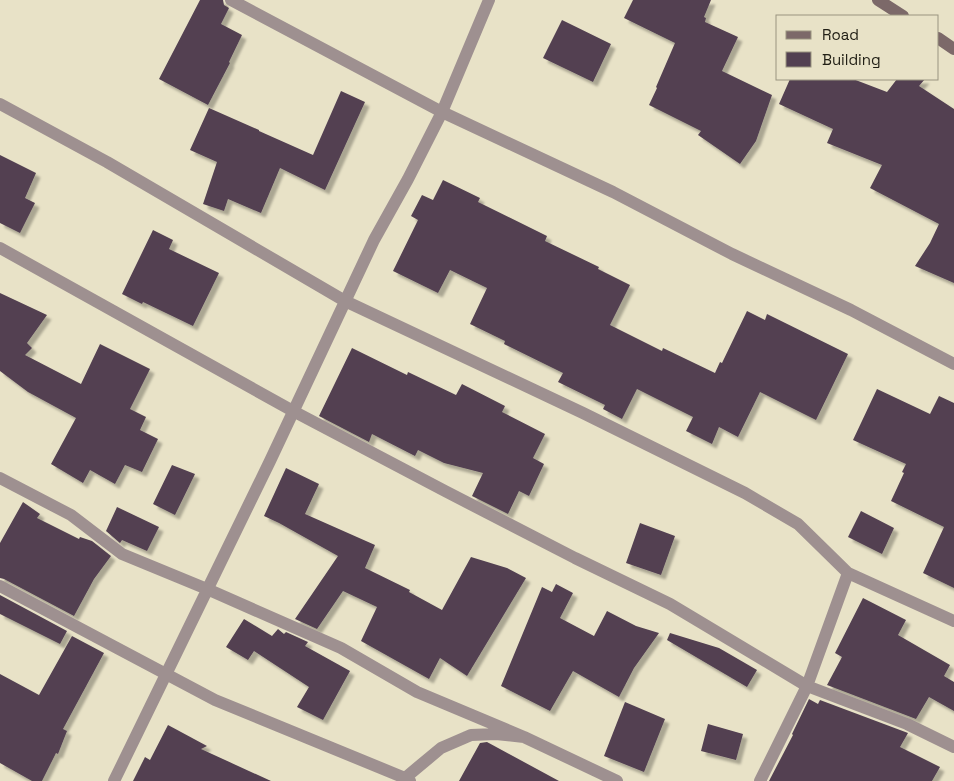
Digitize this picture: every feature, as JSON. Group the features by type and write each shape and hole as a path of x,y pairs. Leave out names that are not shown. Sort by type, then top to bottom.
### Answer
{"street":[{"path":"231,0 442,112 614,192 732,254 851,310 954,364"},
{"path":"114,781 374,240 442,112 489,0"},
{"path":"878,0 901,15"},
{"path":"939,39 954,49"},
{"path":"0,104 107,162 345,301 583,413 745,493 798,524 848,573 954,621"},
{"path":"0,248 293,411 574,558 670,604 807,686 907,724 954,746"},
{"path":"0,478 71,515 122,554 341,648 417,692 524,737 617,781"},
{"path":"760,781 807,686 848,573"},
{"path":"0,586 215,700 408,779 441,748 471,735 496,734 524,737"}],"building":[{"path":"200,0 223,0 224,5 229,8 221,24 242,35 208,105 159,79"},
{"path":"633,0 711,0 704,17 706,18 705,22 738,37 722,71 772,95 756,141 740,164 698,135 701,131 649,105 675,43 624,18"},
{"path":"562,20 611,44 593,82 543,58"},
{"path":"790,80 856,80 887,92 896,80 924,80 919,86 954,109 954,283 915,266 930,243 939,224 870,188 882,165 827,143 833,129 779,104"},
{"path":"341,91 365,102 325,190 280,168 261,213 228,199 224,211 203,204 217,162 190,150 209,108 313,155"},
{"path":"0,155 36,173 25,198 35,203 20,233 0,223"},
{"path":"443,180 480,198 478,202 547,236 545,241 599,267 598,269 630,285 610,325 662,351 663,348 715,373 720,362 722,363 747,311 765,320 767,314 848,354 816,420 760,392 738,437 719,427 712,444 686,431 693,417 637,389 622,419 603,409 605,405 558,382 563,373 504,344 505,341 470,324 487,288 450,270 438,293 393,271 418,220 411,216 422,195 433,200"},
{"path":"153,230 173,240 169,249 219,273 193,326 122,294"},
{"path":"0,293 47,315 27,343 32,348 25,355 81,384 100,344 150,369 130,409 146,417 140,430 158,439 142,472 125,465 115,484 90,470 83,483 51,464 76,418 28,392 0,371"},
{"path":"352,348 407,375 408,372 456,395 462,384 505,406 502,412 545,434 533,458 544,464 529,496 519,491 508,514 472,496 483,473 444,463 418,450 415,456 372,434 369,442 319,416"},
{"path":"877,389 930,414 939,396 954,403 954,588 923,573 944,527 891,501 904,473 902,472 906,464 853,440"},
{"path":"172,465 195,474 175,515 153,504"},
{"path":"286,468 319,484 305,514 375,545 365,568 410,590 409,592 442,610 471,557 507,568 526,578 467,676 440,658 429,679 361,641 377,607 343,591 317,629 295,619 338,556 264,516"},
{"path":"23,502 40,514 37,518 79,539 80,537 92,541 111,556 94,579 74,616 0,578 0,543"},
{"path":"117,507 159,527 147,551 122,540 120,543 106,531"},
{"path":"861,511 894,528 882,554 848,537"},
{"path":"640,523 675,536 661,575 626,563"},
{"path":"556,584 573,593 560,618 594,636 607,611 636,626 659,633 634,668 619,697 573,671 550,711 501,686 542,587 552,592"},
{"path":"0,595 67,631 60,644 0,614"},
{"path":"863,598 906,620 898,635 950,665 944,676 954,682 954,711 929,697 916,719 827,685 842,657 835,653"},
{"path":"244,619 272,636 278,629 284,634 286,632 308,642 305,646 350,671 323,720 297,707 309,687 254,651 248,660 226,647"},
{"path":"670,633 719,648 757,670 747,687 667,640"},
{"path":"72,636 104,653 63,729 67,731 58,754 56,753 42,781 32,781 0,763 0,674 39,695"},
{"path":"809,699 818,704 820,700 908,733 900,747 940,767 932,781 769,781"},
{"path":"625,702 665,719 644,772 604,756"},
{"path":"708,724 743,734 736,760 701,751"},
{"path":"168,725 207,746 201,749 271,781 133,781 145,757 150,760"},
{"path":"487,742 559,781 459,781 480,743"}]}
